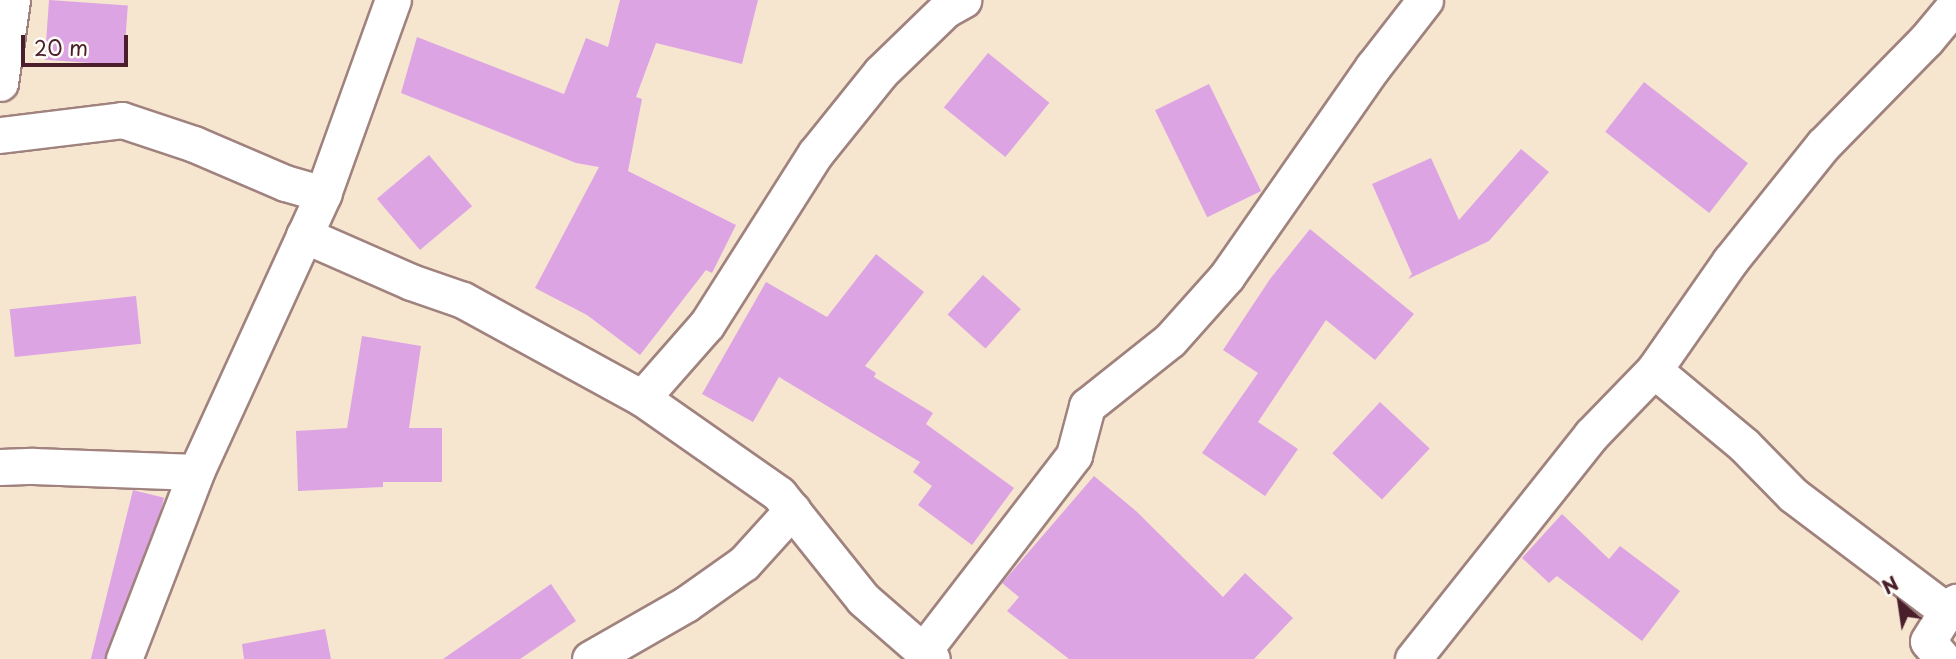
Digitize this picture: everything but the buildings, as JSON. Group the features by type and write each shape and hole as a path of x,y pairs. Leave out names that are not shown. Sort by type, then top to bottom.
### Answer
{"street":[{"path":"0,83 12,0"},
{"path":"124,659 196,472 323,194 393,0"},
{"path":"642,398 707,324 815,154 881,72 945,10 963,0"},
{"path":"304,235 411,282 463,300 642,398 779,494 863,599 928,654 1074,454 1087,406 1170,340 1227,276 1373,67 1424,0"},
{"path":"1413,659 1591,435 1654,370 1730,261 1823,145 1926,40 1956,4"},
{"path":"0,135 122,120 194,144 285,183 323,194"},
{"path":"1654,370 1744,445 1793,495 1952,607 1928,653"},
{"path":"0,467 196,472"},
{"path":"590,659 686,604 744,563 792,510"}]}
